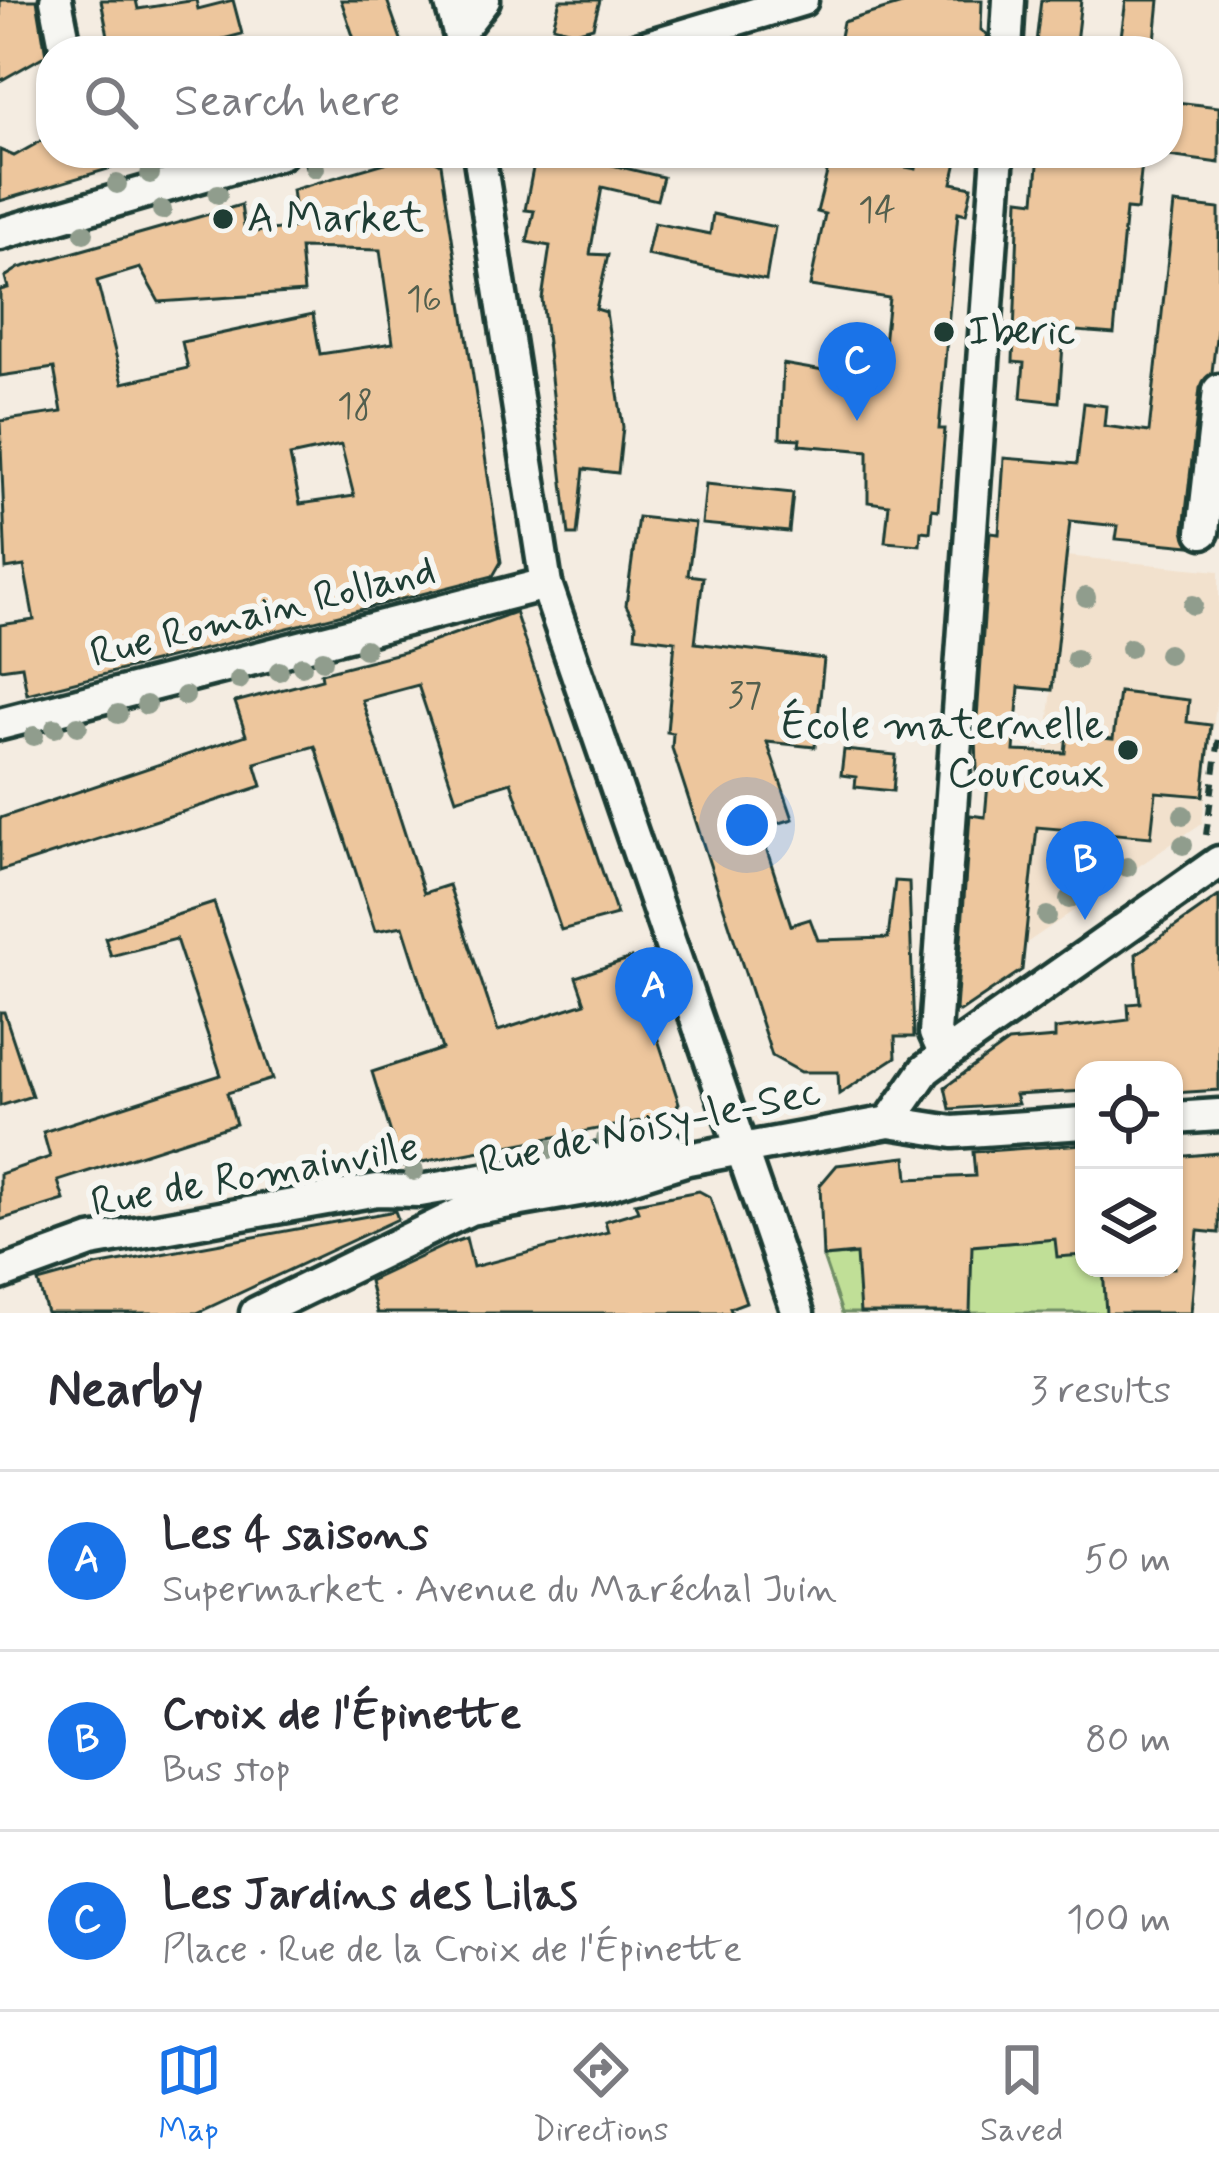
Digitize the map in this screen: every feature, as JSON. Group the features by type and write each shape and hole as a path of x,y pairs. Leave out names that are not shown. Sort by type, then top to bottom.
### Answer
{"street":[{"path":"56,0 63,36"},
{"path":"450,0 461,36"},
{"path":"465,36 484,0"},
{"path":"681,36 802,0"},
{"path":"1007,36 1009,0"},
{"path":"0,235 230,168"},
{"path":"481,168 547,584 798,1313"},
{"path":"945,1055 935,1033 997,168"},
{"path":"1203,532 1219,390"},
{"name":"Rue Romain Rolland","path":"0,724 547,584"},
{"path":"889,1122 925,1070 1210,868"},
{"path":"1183,1117 1219,1114"},
{"name":"Rue de Noisy-le-Sec","path":"256,1313 424,1227 470,1209 602,1186 741,1147 889,1122 952,1132 1075,1125"},
{"name":"Rue de Romainville","path":"0,1274 92,1241 377,1190 417,1191 668,1148 741,1147"},
{"path":"417,1191 434,1203 424,1227"}],"path":[{"path":"1210,868 1219,737"}],"shaded area":[{"name":"École maternelle Courcoux","path":"1066,556 1219,571 1219,679 1202,823 1025,944"}],"green space":[{"path":"1075,1238 1075,1277 1126,1277 1124,1313 842,1313 823,1257"}],"building":[{"path":"0,0 37,0 43,36 36,36 36,61 0,81"},
{"path":"101,0 136,0 138,9 196,0 198,9 233,0 242,34 234,36 108,36"},
{"path":"341,0 387,0 400,36 353,36"},
{"path":"560,0 600,0 593,27 575,32 553,26"},
{"path":"915,0 982,0 981,30 987,36 840,36 843,22"},
{"path":"1041,0 1081,0 1077,36 1037,36"},
{"path":"1126,0 1159,0 1155,36 1121,36"},
{"path":"1183,103 1219,107 1219,163 1183,158"},
{"path":"36,144 36,168 112,168 0,201 0,150 14,156"},
{"path":"368,168 442,168 501,562 493,576 27,694 22,666 0,669 0,625 34,620 24,566 6,569 0,421 62,412 54,368 0,376 0,290 8,288 5,277 19,268 241,205 245,233 297,227 292,190","holes":["300,248 380,250 393,343 320,354 313,314 182,342 188,368 123,383 97,281 140,268 159,302 304,292","341,445 354,496 300,504 290,456"]},
{"path":"533,168 625,168 663,177 657,200 602,187 590,254 608,255 596,309 606,312 623,427 618,473 584,469 577,535 569,535 542,299 550,246 527,242 534,211 525,210"},
{"path":"828,168 956,168 952,183 972,187 966,214 958,212 939,429 945,429 938,510 932,509 930,532 921,531 920,545 885,542 889,505 868,502 868,451 799,445 800,439 780,438 783,364 875,380 878,352 883,353 889,298 810,286 825,214 817,212"},
{"path":"1038,168 1141,168 1137,210 1126,209 1114,334 1064,330 1059,402 1021,398 1024,363 1013,362 1019,199 1035,201"},
{"path":"1174,204 1219,209 1219,312 1212,372 1200,388 1184,530 1190,546 1116,539 1118,526 1070,521 1052,690 1019,687 1014,751 1065,753 1067,734 1113,739 1119,692 1189,700 1187,722 1211,725 1203,796 1156,792 1151,837 1037,827 1022,970 960,1012 956,1010 970,815 985,817 989,773 977,772 976,732 990,533 999,534 1004,458 1077,464 1084,403 1106,406 1104,426 1149,432"},
{"path":"713,214 775,227 766,280 647,255 654,223 710,234"},
{"path":"706,484 793,493 789,532 702,524"},
{"path":"638,517 695,523 688,575 703,577 695,643 824,659 815,747 767,742 793,819 760,829 791,925 810,919 818,940 888,938 895,881 909,882 914,1037 895,1037 896,1057 839,1094 838,1072 801,1072 772,1056 672,748 673,733 667,732 675,641 635,636 636,624 626,605"},
{"path":"515,612 617,915 561,930 511,782 456,799 418,685 362,700 424,893 449,885 498,1031 585,1003 576,977 631,958 679,1103 672,1115 401,1166 372,1072 442,1049 403,926 375,931 315,746 255,763 262,786 0,871 0,818 246,735 235,702 322,679 321,673 407,651"},
{"path":"844,750 896,755 893,791 855,787 856,777 841,775"},
{"path":"1219,896 1219,1090 1183,1092 1183,1061 1075,1061 1075,1092 1015,1095 1018,1104 950,1109 945,1087 1008,1042 1055,1038 1055,1029 1129,1020 1128,1004 1140,1003 1136,954"},
{"path":"214,903 273,1079 227,1093 236,1124 58,1181 64,1200 0,1220 0,1174 50,1157 43,1132 221,1075 176,939 111,956 105,938"},
{"path":"0,1012 4,1012 32,1096 0,1106"},
{"path":"1075,1145 1075,1256 1057,1257 1055,1239 972,1246 970,1313 860,1313 856,1254 823,1257 820,1185 837,1165 906,1157 908,1179 975,1176 973,1152"},
{"path":"1219,1153 1219,1233 1198,1231 1191,1313 1106,1313 1104,1277 1183,1277 1183,1156"},
{"path":"699,1191 710,1197 746,1302 730,1308 732,1313 377,1313 369,1281 446,1245 466,1238 473,1267 608,1232 605,1221 638,1211 635,1203"},
{"path":"395,1211 398,1219 197,1313 47,1313 38,1282 96,1266"}],"place":[{"name":"A Market","path":"223,219"},
{"name":"Iberic","path":"944,332"},
{"name":"Les Jardins des Lilas","path":"857,421"},
{"name":"École maternelle Courcoux","path":"1128,750"},
{"name":"Croix de l'Épinette","path":"1085,920"},
{"name":"Les 4 saisons","path":"654,1046"}]}
